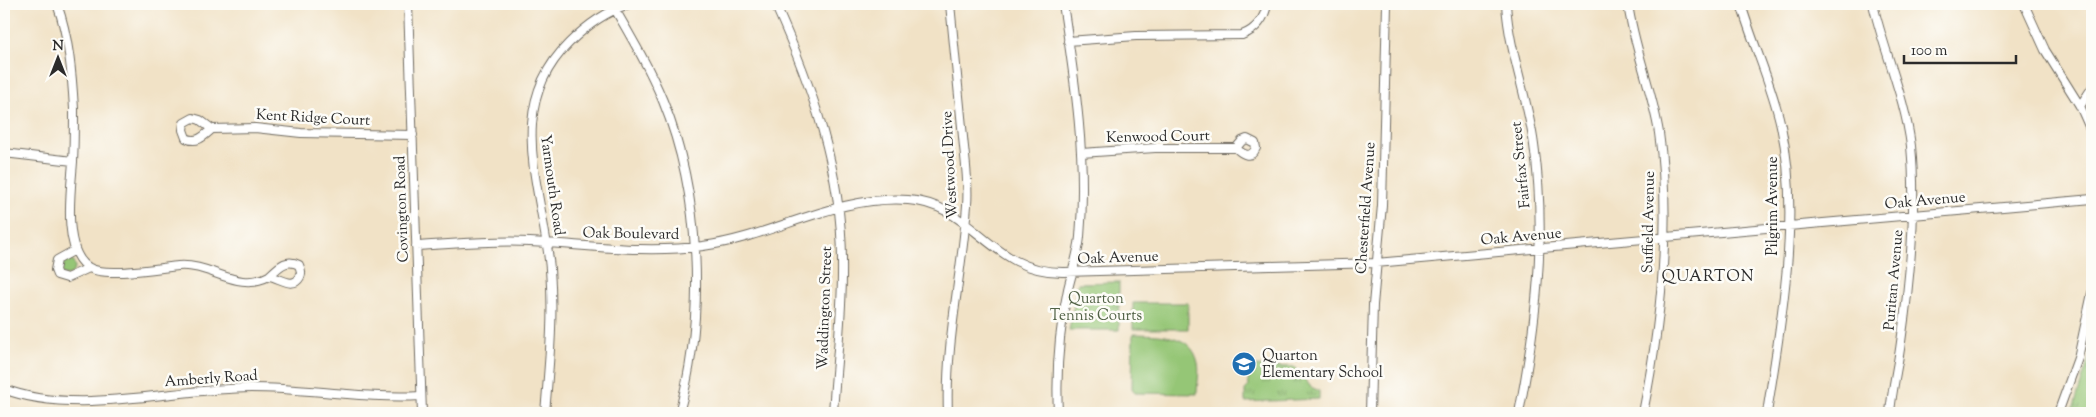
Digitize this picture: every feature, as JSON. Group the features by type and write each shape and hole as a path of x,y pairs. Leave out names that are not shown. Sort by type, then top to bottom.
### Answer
{"street":[{"path":"57,4 64,30 74,111 71,220 76,250 82,261 89,268"},
{"name":"Covington Road","path":"408,4 422,413"},
{"name":"Yarmouth Road","path":"545,413 552,322 552,295 547,243 531,135 533,108 547,71 560,52 614,7 629,4"},
{"name":"Waddington Street","path":"775,4 803,66 814,99 827,144 838,206 842,282 833,413"},
{"name":"Westwood Drive","path":"948,413 950,333 968,204 966,164 950,4"},
{"path":"1058,413 1058,354 1079,240 1081,153 1076,95 1062,4"},
{"path":"1068,42 1136,36 1242,34 1259,23 1265,13 1267,4"},
{"name":"Chesterfield Avenue","path":"1370,413 1376,263 1382,204 1387,4"},
{"name":"Fairfax Street","path":"1506,4 1511,41 1535,146 1540,248 1537,291 1519,413"},
{"name":"Suffield Avenue","path":"1628,4 1631,24 1651,95 1658,131 1665,202 1658,317 1643,413"},
{"name":"Pilgrim Avenue","path":"1741,4 1773,94 1781,126 1788,177 1788,226 1781,312 1767,413"},
{"name":"Puritan Avenue","path":"1873,4 1901,94 1912,168 1910,257 1901,343 1890,413"},
{"path":"2024,4 2045,50 2080,106 2092,133"},
{"path":"614,7 646,64 673,129 689,195 694,247 696,303 689,373 680,413"},
{"path":"2080,106 2092,88"},
{"name":"Kent Ridge Court","path":"212,129 255,128 296,132 413,135"},
{"name":"Kenwood Court","path":"1081,153 1155,148 1236,148"},
{"path":"4,153 73,161"},
{"name":"Oak Avenue","path":"966,224 991,246 1021,264 1046,272 1072,272 1376,263 2092,199"},
{"name":"Oak Boulevard","path":"416,246 486,241 547,243 618,249 694,247 757,235 838,206 876,200 915,200 944,209 966,224"},
{"path":"76,250 57,260 54,270 57,275 66,278 89,268 111,272 193,266 244,282 256,281 270,276"},
{"path":"2058,413 2078,358 2092,293"},
{"name":"Amberly Road","path":"4,389 35,397 82,402 113,401 226,388 284,389 373,396 421,396"}],"green space":[{"path":"67,259 73,261 75,267 73,273 67,275 61,273 59,267 61,261"},
{"name":"Quarton Tennis Courts","path":"1119,282 1119,330 1069,330 1078,283"},
{"path":"1133,303 1188,303 1188,329 1133,329"},
{"path":"1133,334 1172,337 1181,340 1189,346 1198,363 1197,394 1135,393 1132,388"},
{"path":"2092,348 2092,413 2072,413"},
{"path":"1247,366 1294,367 1311,387 1319,391 1319,399 1245,402 1245,390 1249,386 1248,378 1246,377"}],"place":[{"name":"Quarton Elementary School","path":"1244,364"}],"district":[{"name":"QUARTON","path":"1708,275"}]}
